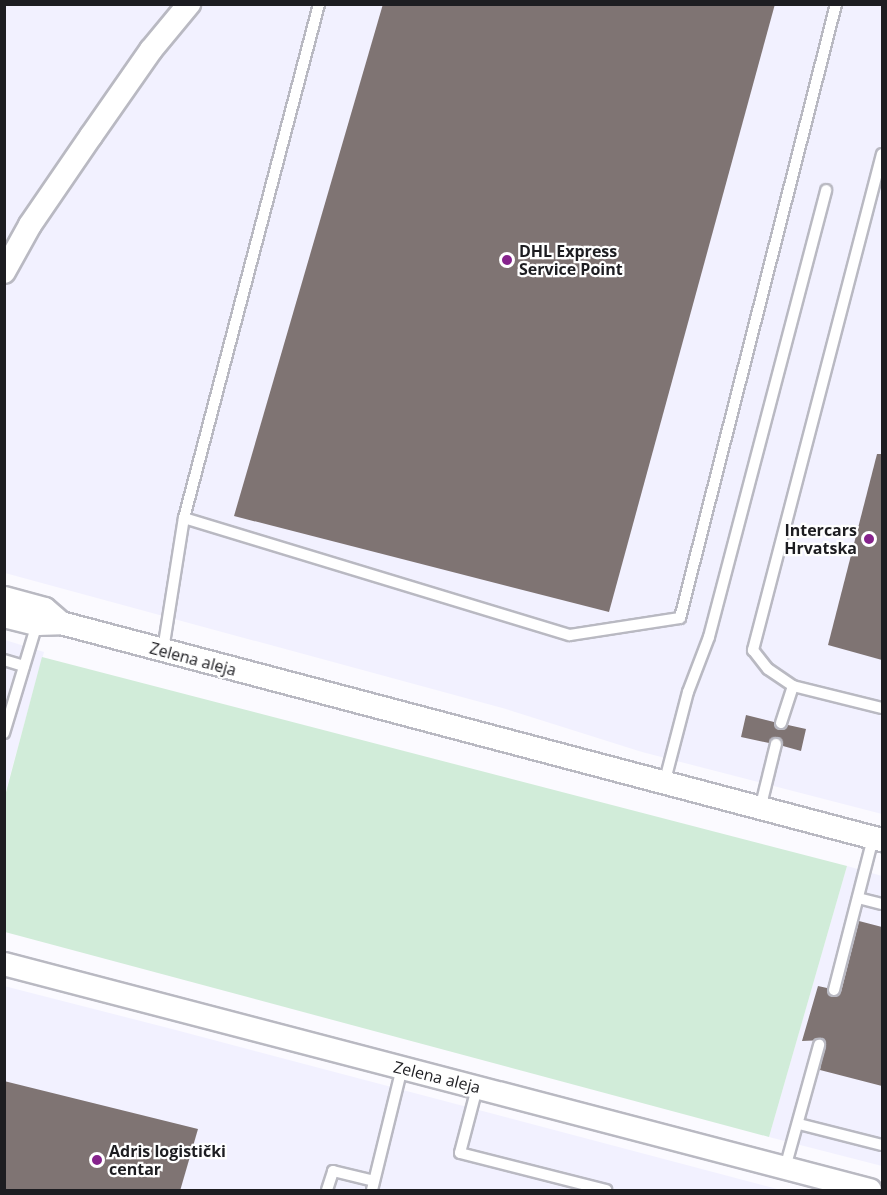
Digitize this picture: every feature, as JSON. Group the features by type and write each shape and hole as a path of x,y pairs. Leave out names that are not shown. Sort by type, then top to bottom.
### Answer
{"street":[{"path":"4,272 30,225 90,136 151,50 189,4"},
{"name":"Zelena aleja","path":"4,598 45,609 61,623"},
{"name":"Zelena aleja","path":"4,616 37,624 61,623 878,839"},
{"name":"Zelena aleja","path":"4,964 870,1191"}],"lane":[{"path":"163,650 184,518 319,4"},
{"path":"184,518 570,635 680,618 836,4"},
{"path":"882,154 753,650 768,669 793,686 882,708"},
{"path":"664,784 688,692 709,637 826,190"},
{"path":"4,733 37,624"},
{"path":"4,660 24,666"},
{"path":"781,723 793,686"},
{"path":"760,809 776,744"},
{"path":"834,990 858,898 878,839"},
{"path":"858,898 882,904"},
{"path":"785,1168 819,1045"},
{"path":"327,1191 333,1171 373,1186 402,1068"},
{"path":"477,1088 460,1153 606,1191"},
{"path":"799,1124 882,1145"}],"shaded area":[{"path":"4,5 882,5 882,814 642,752 506,709 5,573"},
{"path":"5,640 44,652 5,794"},
{"path":"847,866 882,876 882,1166 769,1137"},
{"path":"4,986 172,1029 781,1190 5,1190"}],"green space":[{"path":"42,657 847,866 769,1137 5,932 5,796"}],"building":[{"name":"DHL Express Service Point","path":"383,4 775,4 609,612 234,516"},
{"name":"Intercars Hrvatska","path":"877,454 882,454 882,660 828,645"},
{"path":"746,715 774,722 779,730 788,725 806,729 801,751 783,746 777,737 769,743 741,737"},
{"path":"859,921 882,927 882,1086 820,1070 825,1040 802,1041 818,986 827,988 832,997 841,992"},
{"name":"Adris logistički centar","path":"4,1081 198,1129 180,1191 4,1191"}],"place":[{"name":"DHL Express Service Point","path":"507,260"},
{"name":"Intercars Hrvatska","path":"869,539"},
{"name":"Adris logistički centar","path":"97,1160"}]}
